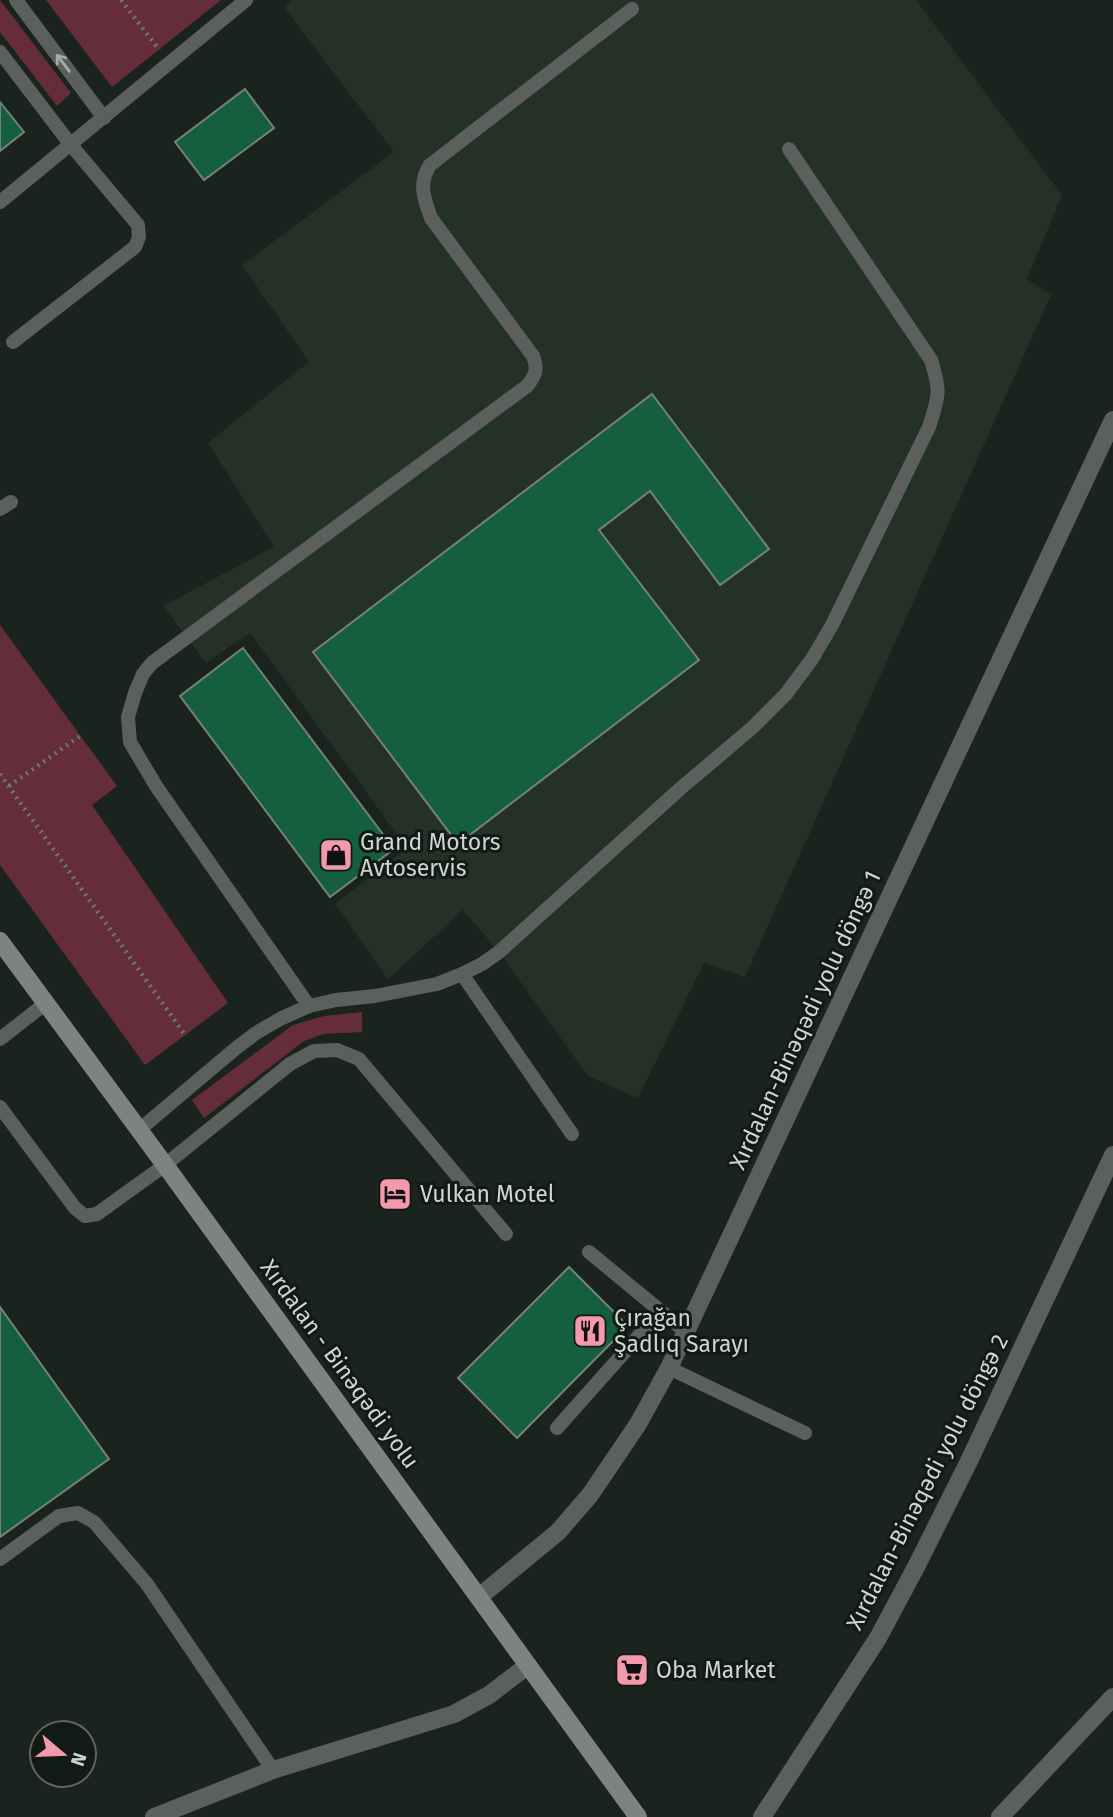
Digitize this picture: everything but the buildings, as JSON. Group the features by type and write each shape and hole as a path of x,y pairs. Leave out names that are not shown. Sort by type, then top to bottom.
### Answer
{"main road":[{"name":"Xırdalan - Binəqədi yolu","path":"0,942 638,1817"}],"street":[{"name":"Xırdalan-Binəqədi yolu döngə 1","path":"479,1597 558,1532 590,1495 638,1424 669,1368 1113,420"},
{"name":"Xırdalan-Binəqədi yolu döngə 2","path":"762,1817 878,1638 910,1578 970,1459 1113,1155"},
{"path":"161,1816 273,1770 454,1714 489,1695 527,1666"},
{"path":"1000,1817 1113,1696"}],"lane":[{"path":"16,0 104,118"},
{"path":"0,202 246,0"},
{"path":"309,1006 156,786 130,742 128,717 135,693 143,674 152,663 533,379 536,371 533,356 431,218 422,191 425,174 430,165 632,9"},
{"path":"0,52 71,145 138,225 139,237 135,247 13,342"},
{"path":"139,1130 234,1049 272,1024 309,1006 437,984 462,974 499,952 681,788 752,728 786,694 812,659 832,625 929,427 937,400 938,383 931,360 789,149"},
{"path":"462,974 572,1134"},
{"path":"0,1039 46,1003"},
{"path":"0,1107 75,1208 85,1216 97,1214 165,1165 290,1064 314,1051 337,1051 359,1059 506,1234"},
{"path":"589,1252 686,1332"},
{"path":"557,1428 661,1311"},
{"path":"669,1368 806,1433"},
{"path":"0,1559 59,1516 78,1513 94,1522 147,1584 273,1770"}],"path":[{"path":"121,0 158,49"},
{"path":"9,786 80,736"},
{"path":"0,774 185,1035"}],"shaded area":[{"path":"0,0 71,93 57,106 0,32"},
{"path":"46,0 221,0 112,87"},
{"path":"292,0 916,0 1062,195 1027,279 1051,295 745,977 704,963 638,1098 588,1076 499,952 463,910 388,979 335,904 407,848 250,633 206,663 163,606 274,547 208,443 309,362 242,265 394,152 284,7"},
{"path":"0,625 117,786 92,805 228,1003 145,1065 0,865"},
{"path":"362,1012 362,1032 324,1034 304,1041 204,1118 192,1100 293,1025 324,1016"}],"place":[{"name":"Grand Motors Avtoservis","path":"336,855"},
{"name":"Vulkan Motel","path":"395,1194"},
{"name":"Çırağan Şadlıq Sarayı","path":"590,1331"},
{"name":"Oba Market","path":"632,1670"}]}
